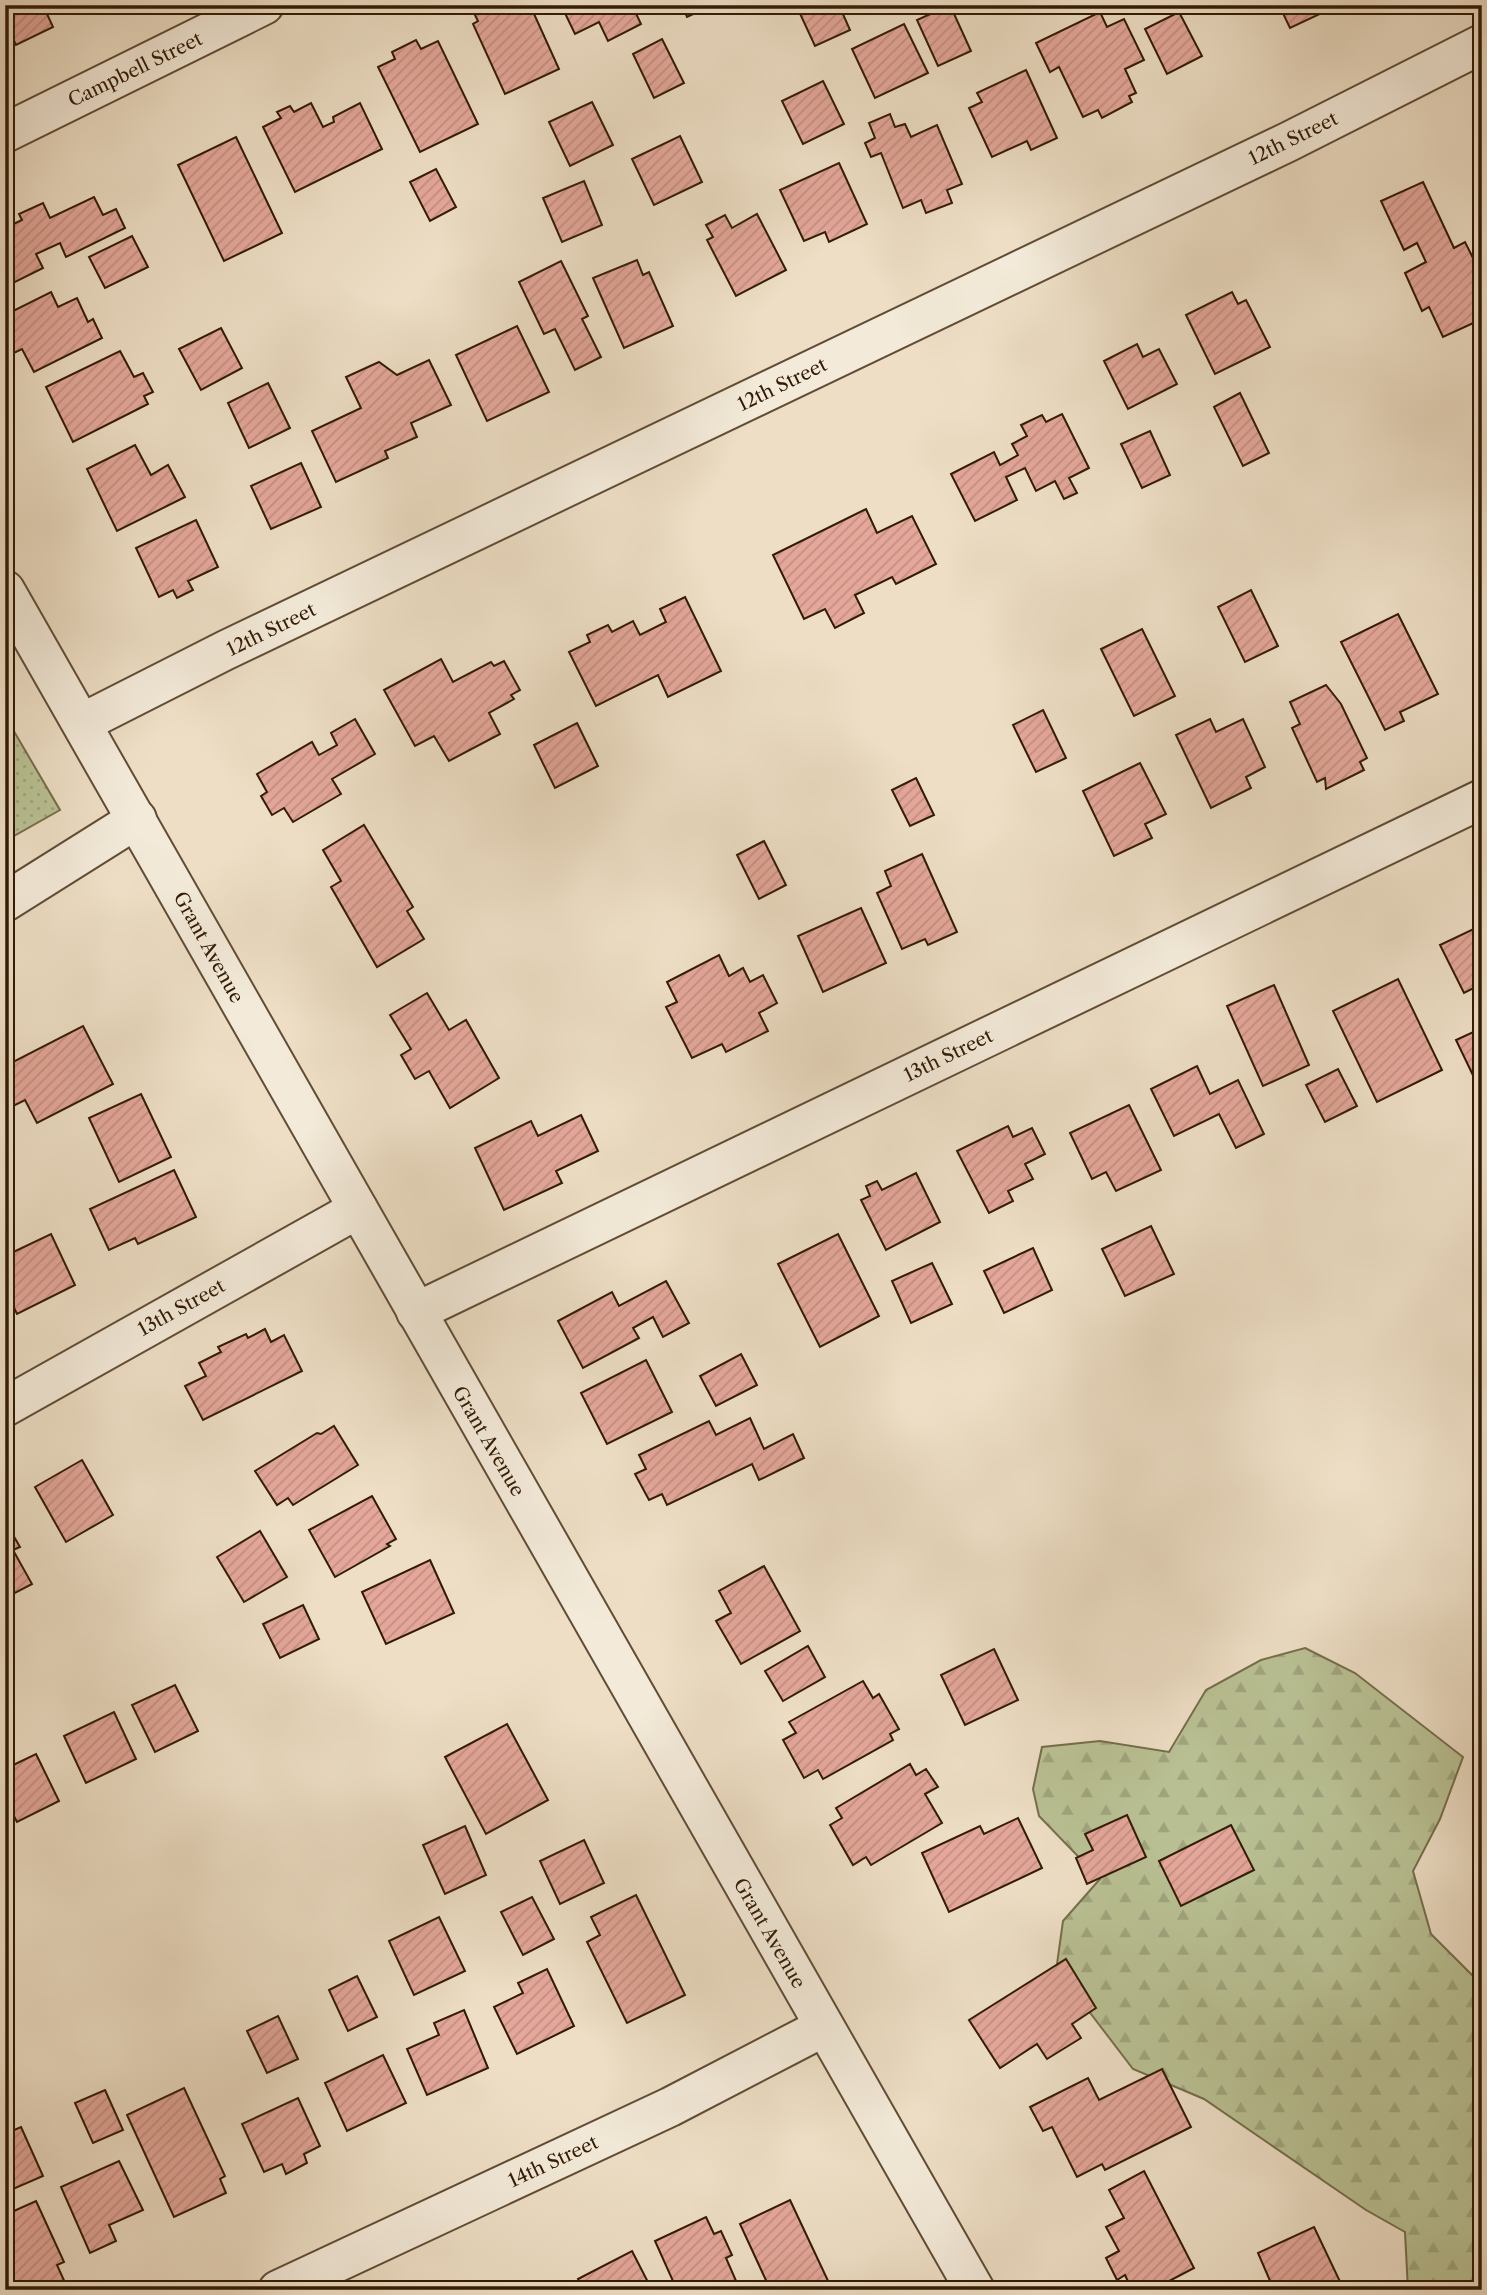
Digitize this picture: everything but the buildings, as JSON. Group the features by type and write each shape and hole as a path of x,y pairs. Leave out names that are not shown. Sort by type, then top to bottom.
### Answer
{"street":[{"name":"Campbell Street","path":"5,133 264,5"},
{"name":"12th Street","path":"82,723 334,598 1288,142 1482,44"},
{"name":"Grant Avenue","path":"5,590 975,2290"},
{"name":"13th Street","path":"416,1312 1482,799"},
{"path":"5,902 137,819"},
{"name":"13th Street","path":"5,1407 358,1209"},
{"name":"14th Street","path":"278,2290 679,2102 824,2027"}],"green space":[{"path":"5,716 60,810 5,841"},
{"path":"1305,1648 1355,1673 1463,1757 1440,1819 1413,1871 1431,1934 1482,1985 1482,2290 1408,2290 1405,2232 1366,2210 1204,2099 1133,2069 1078,1997 1057,1964 1063,1921 1100,1879 1039,1816 1033,1789 1042,1747 1100,1741 1169,1752 1206,1690 1261,1660"}]}
